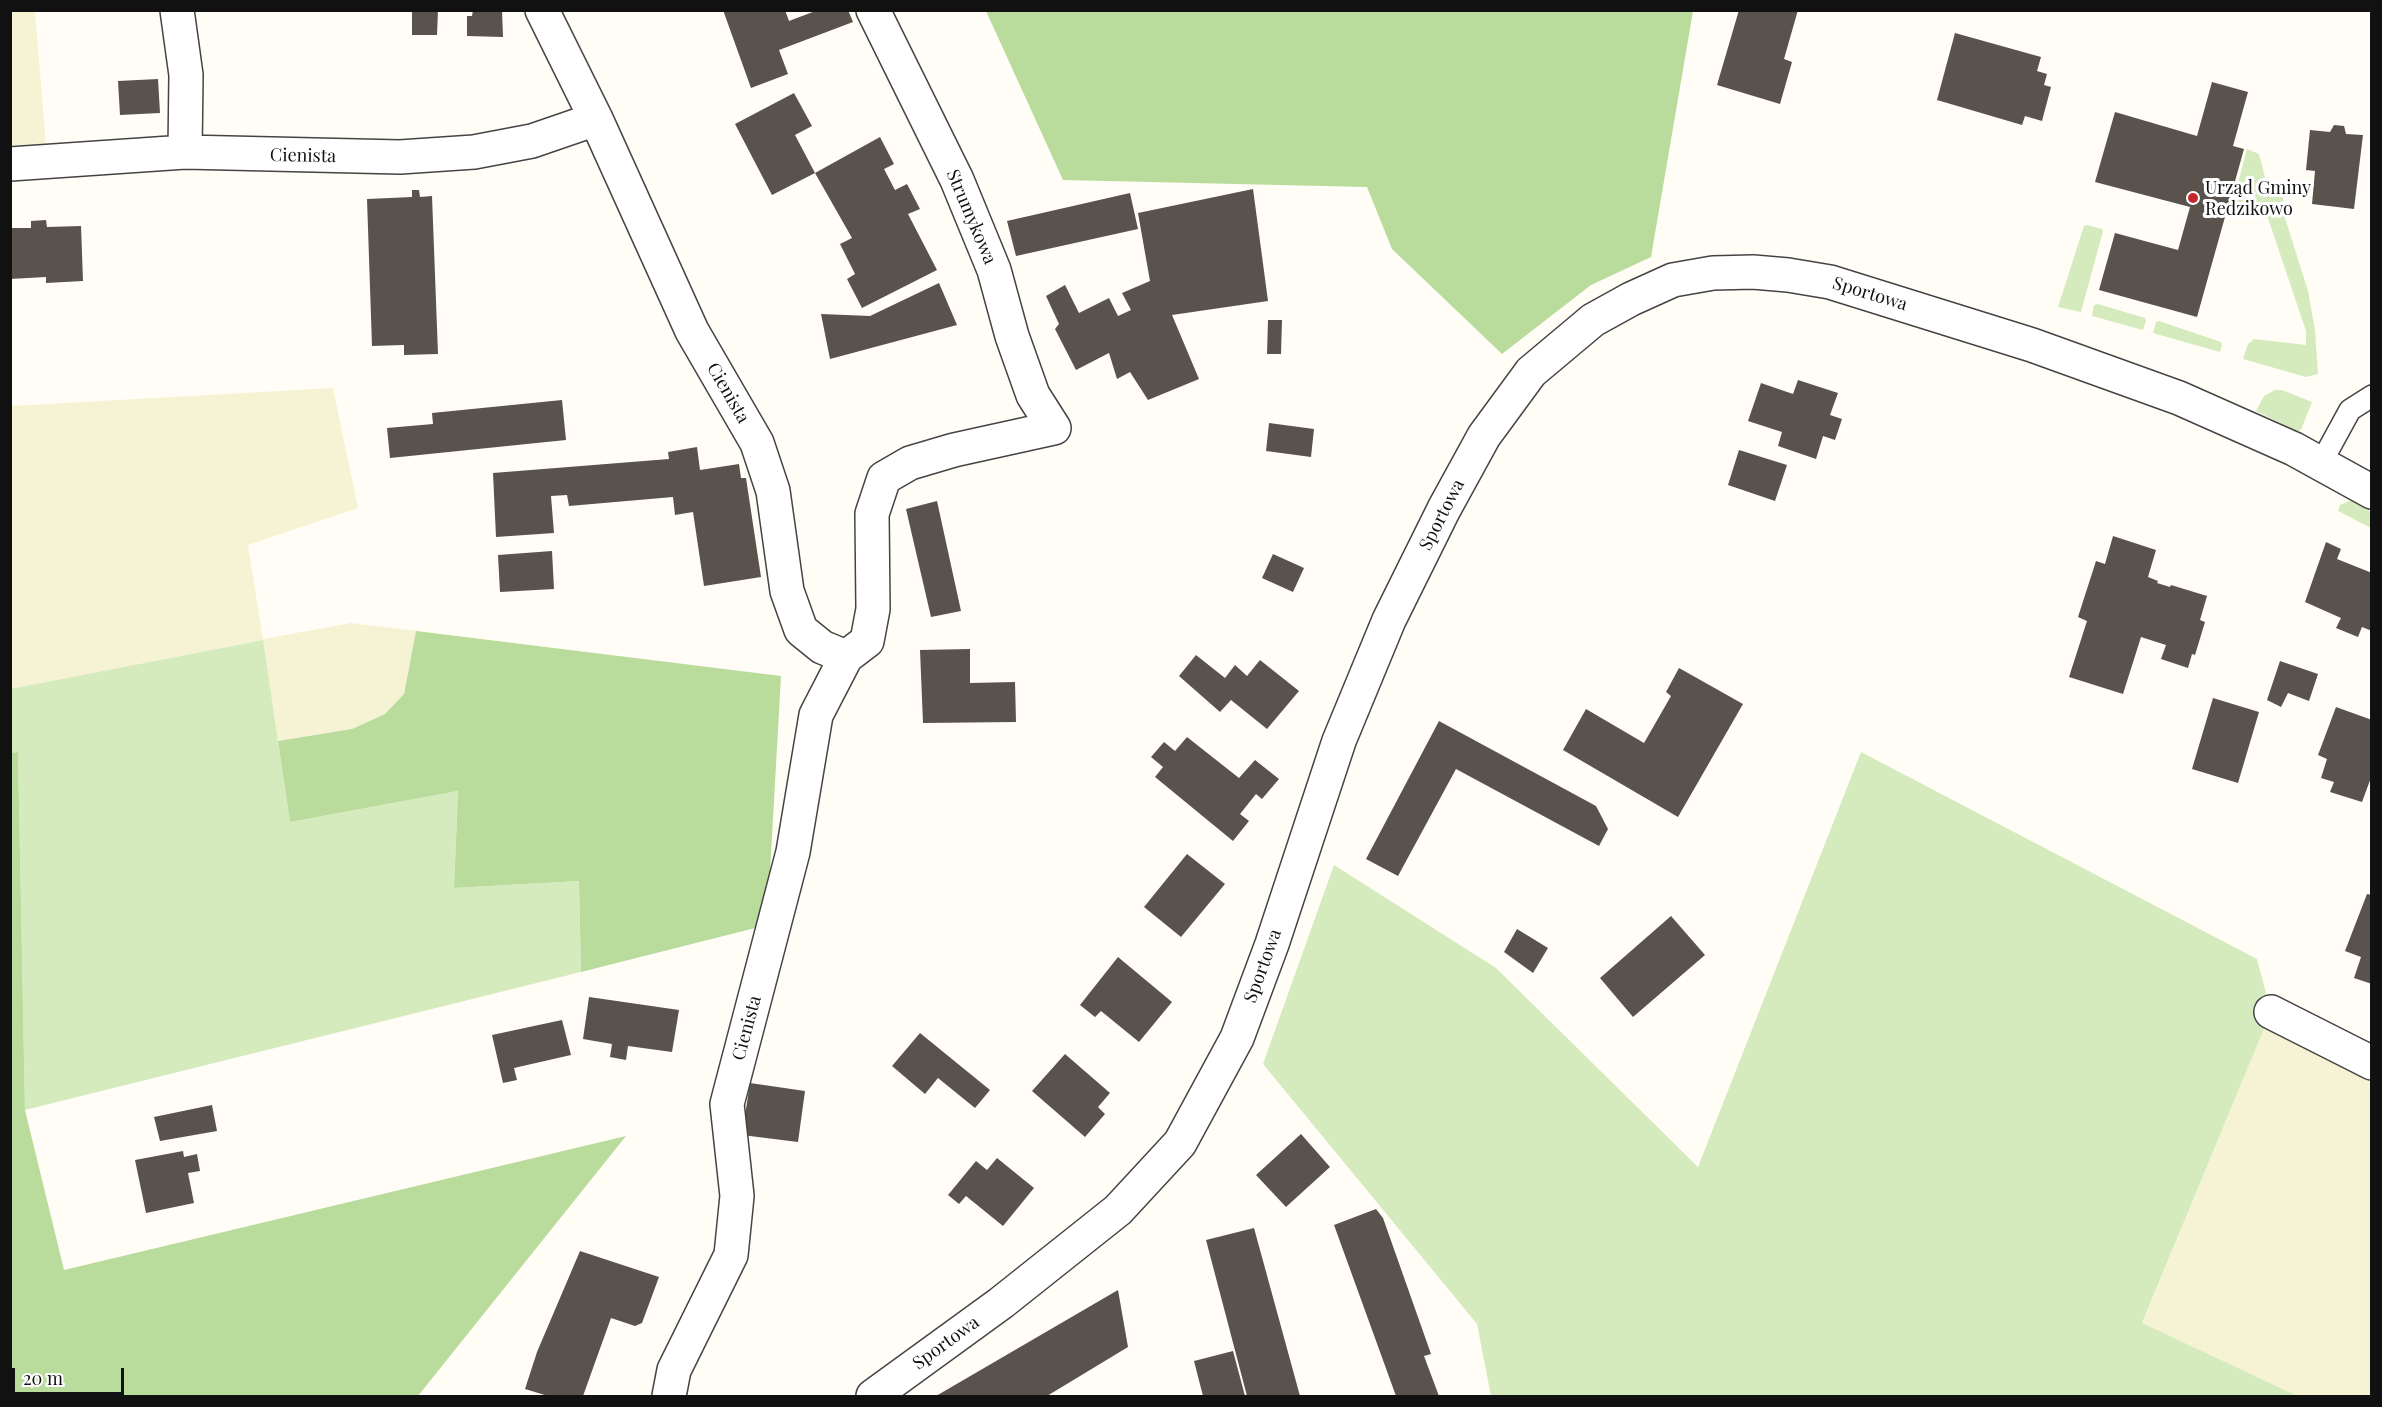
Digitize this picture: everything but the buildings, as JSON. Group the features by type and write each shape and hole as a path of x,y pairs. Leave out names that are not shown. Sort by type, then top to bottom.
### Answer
{"street":[{"path":"177,10 186,75 186,152"},
{"name":"Cienista","path":"542,10 596,119 692,331 757,443 773,491 787,591 801,630 822,648 846,657"},
{"name":"Strumykowa","path":"873,10 957,180 994,270 1012,336 1033,395 1054,428"},
{"name":"Cienista","path":"10,164 186,152 400,157 474,152 532,141 596,119"},
{"name":"Sportowa","path":"873,1396 1001,1303 1118,1210 1180,1143 1237,1038 1272,944 1339,741 1389,620 1434,529 1484,436 1532,372 1593,320 1673,280 1713,273 1788,274 1830,282 1982,328 2210,410 2321,463 2372,492"},
{"name":"Cienista","path":"669,1396 674,1370 731,1255 737,1196 727,1104 793,852 816,715 846,657 867,641 873,609 872,514 884,478 910,463 954,450 1054,428"},
{"path":"2271,1012 2372,1063"}],"lane":[{"path":"2321,463 2350,410 2372,396"}],"shaded area":[{"path":"11,11 35,11 46,145 11,147"},
{"path":"333,388 358,508 248,545 263,639 351,623 416,631 404,694 385,714 352,729 278,741 262,640 11,689 11,406"},
{"path":"2271,1012 2371,1060 2371,1396 2292,1396 2292,1394 2142,1324"}],"green space":[{"path":"986,11 1693,11 1651,257 1591,285 1502,354 1392,249 1367,187 1063,180"},
{"path":"2247,149 2259,154 2267,185 2274,183 2275,190 2282,190 2285,218 2308,291 2315,330 2318,374 2306,377 2243,359 2248,344 2254,339 2306,345 2306,331 2268,218 2257,208 2233,202"},
{"path":"2084,226 2103,231 2081,312 2058,307"},
{"path":"2098,304 2145,318 2143,330 2092,316 2094,305"},
{"path":"2159,321 2221,342 2220,352 2153,333 2156,322"},
{"path":"2275,390 2282,390 2312,402 2301,430 2297,431 2256,411 2264,396"},
{"path":"2352,500 2371,512 2371,528 2338,511 2340,505"},
{"path":"416,631 781,676 767,925 581,972 579,881 454,888 458,791 290,822 278,741 352,729 385,714 404,694"},
{"path":"263,640 290,822 458,791 454,888 579,881 581,972 25,1110 18,752 11,753 10,689"},
{"path":"18,752 25,1110 64,1270 626,1136 418,1396 11,1396 10,753"},
{"path":"1861,752 2257,959 2271,1012 2142,1323 2293,1394 2292,1396 1491,1396 1477,1324 1263,1064 1334,865 1496,968 1698,1167"}],"place":[{"name":"Urząd Gminy Redzikowo","path":"2193,198"}]}
